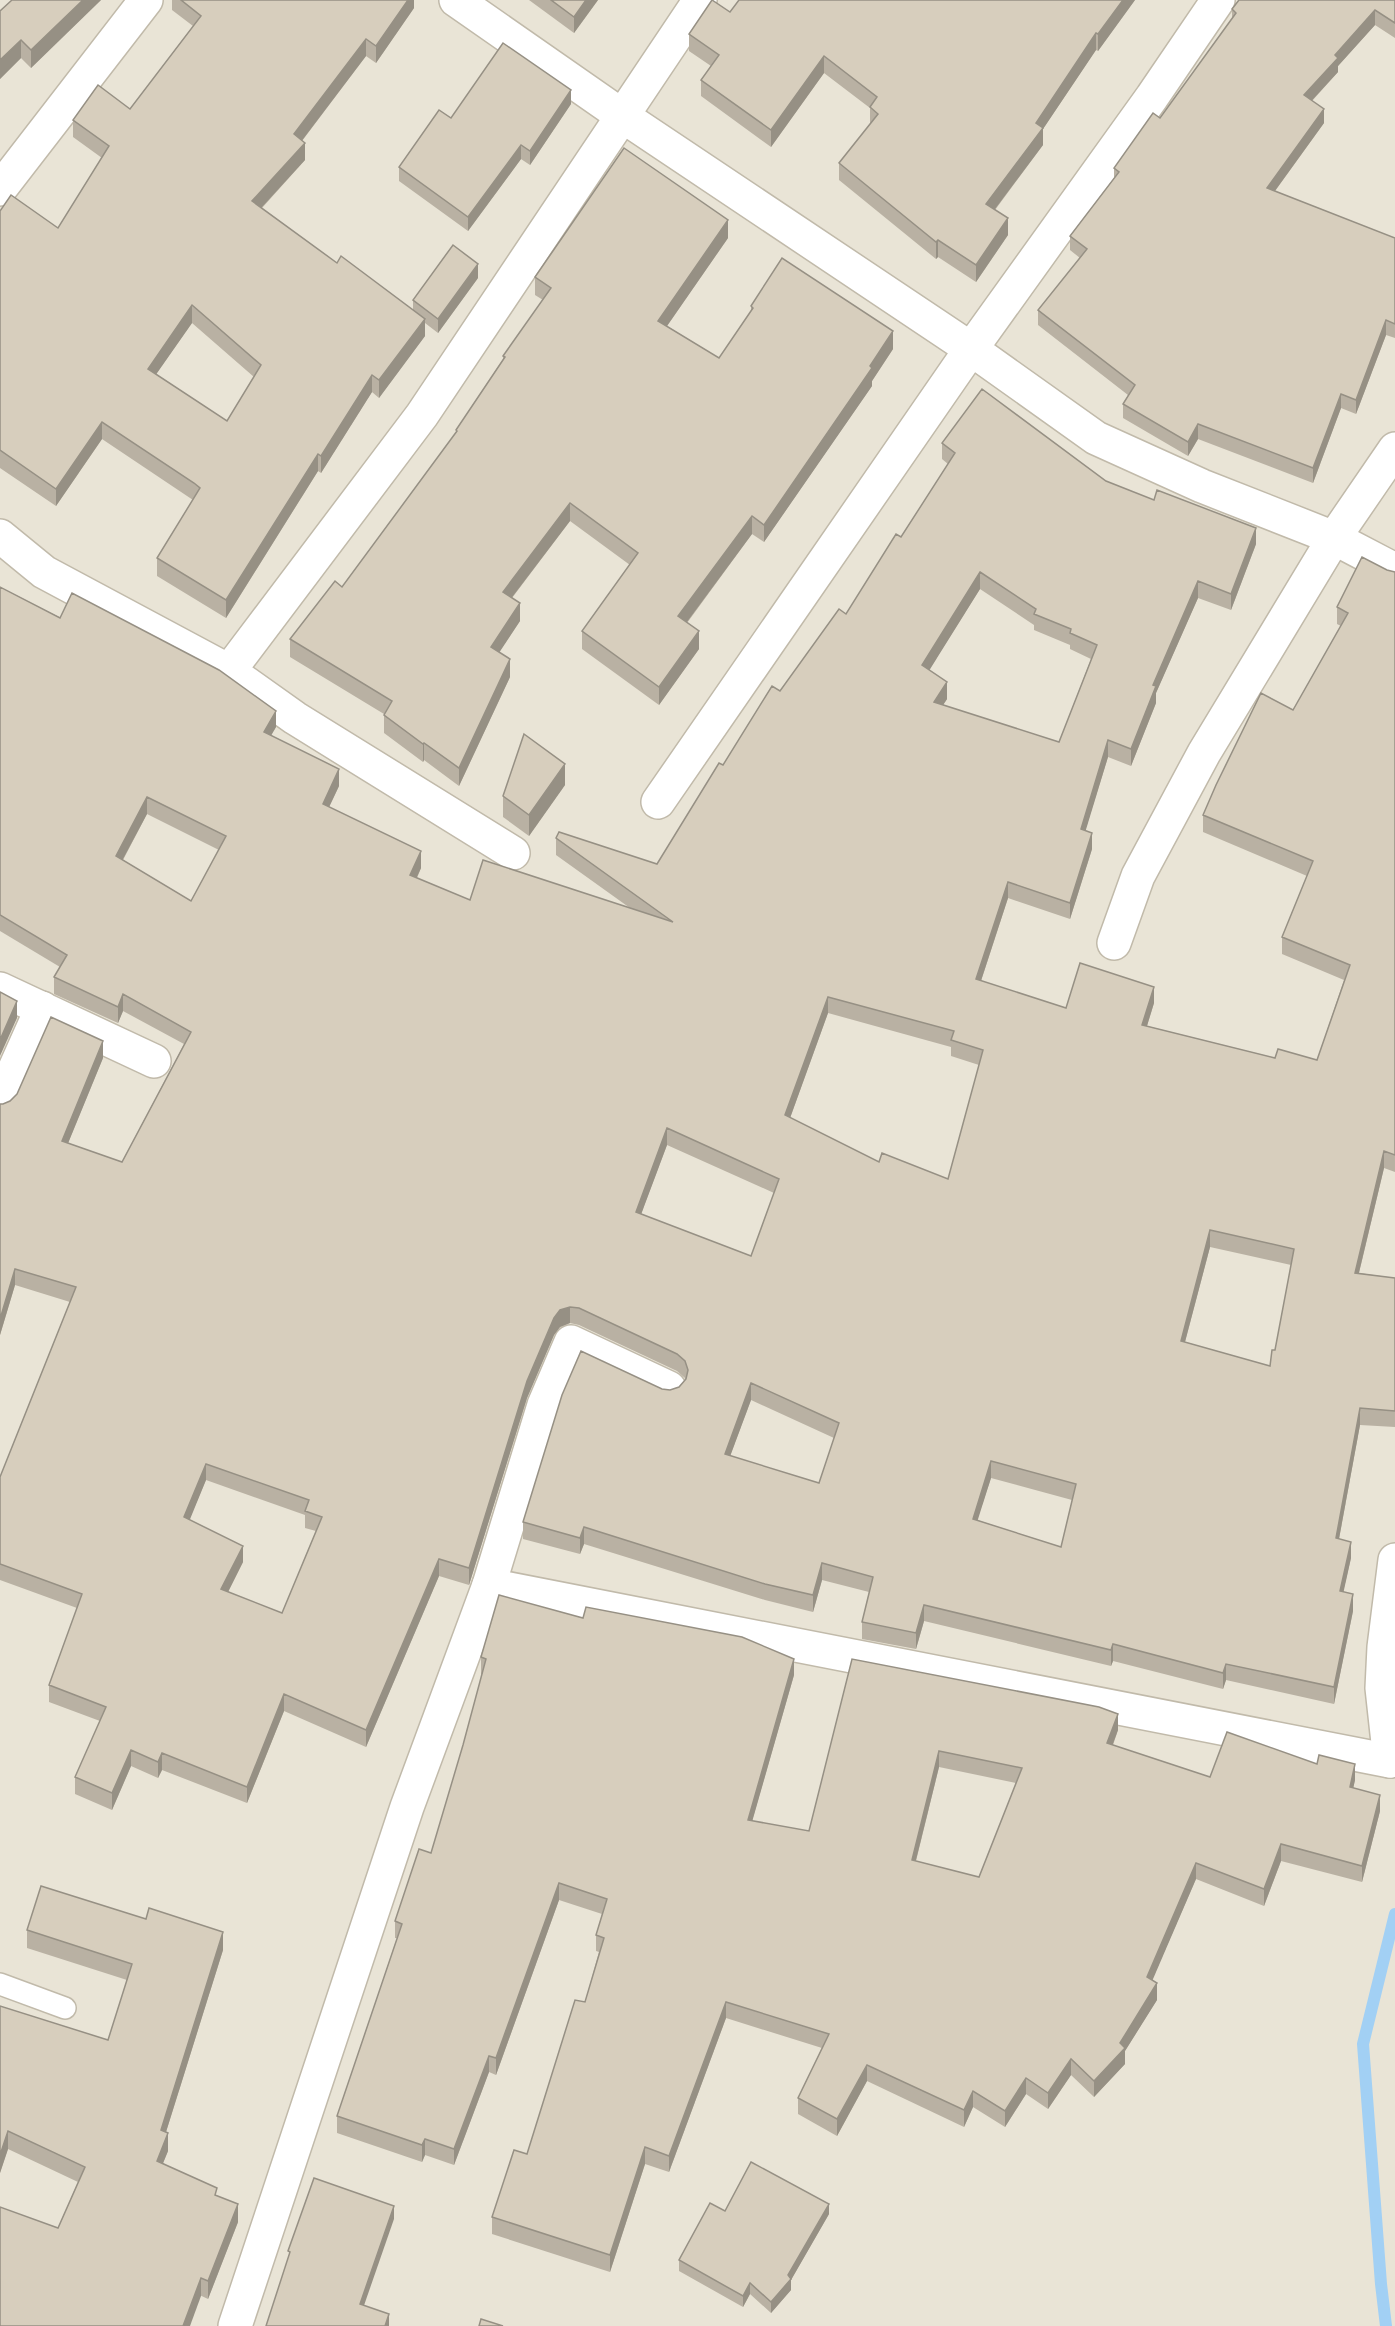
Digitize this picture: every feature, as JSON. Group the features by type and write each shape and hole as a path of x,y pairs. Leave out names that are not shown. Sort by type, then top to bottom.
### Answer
{"street":[{"path":"0,189 146,0"},
{"path":"456,0 621,115 971,349 1096,438 1203,486 1334,538 1395,570"},
{"path":"229,671 422,415 700,0"},
{"path":"658,802 971,349 1152,98 1218,0"},
{"path":"1114,943 1138,876 1204,753 1334,538 1395,449"},
{"path":"0,536 44,572 229,671 295,718 513,853"},
{"path":"0,989 154,1061"},
{"path":"0,1102 42,1008"},
{"path":"235,2326 407,1807 489,1585 544,1405 572,1342 669,1388"},
{"path":"489,1585 1392,1761 1382,1688 1384,1647 1395,1560"}],"lane":[{"path":"0,1984 65,2008"}],"shaded area":[{"path":"0,0 1395,0 1395,2326 0,2326"}],"building":[{"path":"12,0 83,0 31,50 21,40 0,60 0,11"},
{"path":"181,0 408,0 376,46 366,39 294,134 305,143 252,201 337,263 341,256 425,319 379,380 372,375 321,456 318,454 226,600 157,558 200,488 194,483 102,422 56,489 0,450 0,211 11,195 58,228 109,146 73,120 98,85 130,109 201,16","holes":["192,305 261,365 227,421 148,369"]},
{"path":"551,0 586,0 574,17"},
{"path":"712,0 730,12 739,0 1123,0 1098,34 1096,33 1036,123 1043,128 986,204 1008,218 976,265 938,240 936,242 839,163 878,114 870,107 877,97 824,56 771,130 701,80 719,55 689,34"},
{"path":"1239,0 1395,0 1395,23 1375,10 1335,55 1338,58 1304,95 1324,109 1267,188 1395,238 1395,324 1386,320 1356,400 1341,394 1313,468 1198,424 1188,442 1123,404 1135,385 1038,310 1087,249 1070,236 1119,172 1114,168 1153,113 1160,118 1236,13 1232,9"},
{"path":"503,43 571,90 530,151 521,145 468,217 399,167 439,110 451,118"},
{"path":"624,148 728,220 658,321 719,358 753,308 751,306 782,258 893,331 870,366 872,368 764,525 752,516 678,616 699,631 659,687 582,631 638,553 570,503 503,592 520,603 491,647 510,659 459,768 384,715 392,701 290,639 335,581 342,587 457,431 505,357 503,356 551,288 535,277"},
{"path":"453,245 478,264 438,319 413,300"},
{"path":"982,389 1106,481 1154,500 1157,490 1256,528 1231,594 1198,581 1153,685 1156,686 1131,749 1108,740 1081,829 1092,833 1070,903 1008,882 976,979 1066,1008 1080,963 1154,987 1142,1025 1275,1058 1278,1049 1317,1060 1350,965 1282,937 1313,861 1203,815 1261,693 1293,710 1348,613 1337,607 1362,557 1395,572 1395,1155 1384,1151 1355,1273 1395,1278 1395,1411 1360,1408 1336,1538 1351,1542 1340,1591 1353,1594 1334,1687 1226,1664 1223,1673 1113,1644 1111,1650 924,1605 916,1633 862,1622 873,1577 822,1563 813,1595 765,1584 584,1527 580,1538 523,1522 562,1395 581,1351 662,1389 670,1390 679,1387 686,1379 688,1370 685,1361 677,1354 579,1308 570,1307 560,1310 554,1318 527,1381 469,1568 439,1559 366,1730 284,1694 247,1787 162,1753 158,1762 131,1750 112,1793 75,1777 106,1707 49,1685 82,1594 0,1564 0,1477 76,1287 15,1269 0,1319 0,1104 10,1101 17,1094 51,1017 103,1041 62,1141 122,1162 191,1032 123,994 118,1007 54,977 67,955 0,915 0,587 60,618 72,593 219,670 276,711 264,732 339,769 323,804 421,851 410,875 470,900 483,860 673,922 556,838 559,832 657,864 719,763 723,765 772,686 780,691 839,609 846,614 896,534 901,537 955,453 942,443","holes":["980,572 1036,609 1034,614 1071,629 1070,633 1097,645 1059,742 934,702 947,682 922,665","147,797 226,836 191,901 116,856","828,997 954,1031 951,1040 983,1050 948,1179 882,1153 879,1162 785,1115","667,1128 779,1179 751,1256 636,1212","1210,1230 1294,1249 1270,1366 1181,1341","751,1383 839,1423 819,1483 725,1454","991,1461 1076,1484 1061,1547 973,1519","206,1464 309,1500 305,1511 322,1517 282,1613 221,1589 243,1546 184,1517"]},
{"path":"524,734 565,764 529,815 503,796"},
{"path":"0,992 17,1001 0,1040"},
{"path":"499,1595 583,1618 586,1607 742,1637 794,1659 748,1820 809,1831 852,1659 1099,1707 1118,1714 1107,1743 1210,1777 1227,1732 1317,1764 1319,1755 1355,1764 1350,1787 1380,1795 1362,1866 1281,1844 1264,1889 1196,1863 1147,1977 1157,1983 1120,2043 1125,2048 1094,2081 1071,2059 1048,2093 1026,2078 1005,2111 973,2091 964,2110 867,2065 837,2119 798,2098 829,2034 726,2002 669,2156 645,2147 610,2255 492,2217 514,2150 527,2154 575,2000 585,2002 604,1938 596,1935 607,1899 559,1883 496,2058 489,2056 454,2149 425,2139 422,2145 337,2116 402,1924 395,1921 419,1849 431,1853 486,1659 481,1657","holes":["939,1751 1022,1768 979,1877 912,1860"]},
{"path":"41,1886 146,1919 149,1908 223,1932 161,2130 168,2133 157,2161 217,2188 215,2195 238,2204 208,2281 201,2278 183,2326 0,2326 0,2207 58,2228 85,2167 8,2131 0,2155 0,2006 108,2040 132,1964 27,1930"},
{"path":"751,2162 829,2204 788,2275 791,2279 771,2302 750,2283 743,2296 679,2260 710,2203 725,2211"},
{"path":"314,2178 394,2206 360,2304 389,2314 385,2326 266,2326 290,2252 288,2251"},
{"path":"481,2319 503,2326 479,2326"}],"waterway":[{"path":"1386,2326 1363,2044 1395,1914"}]}
